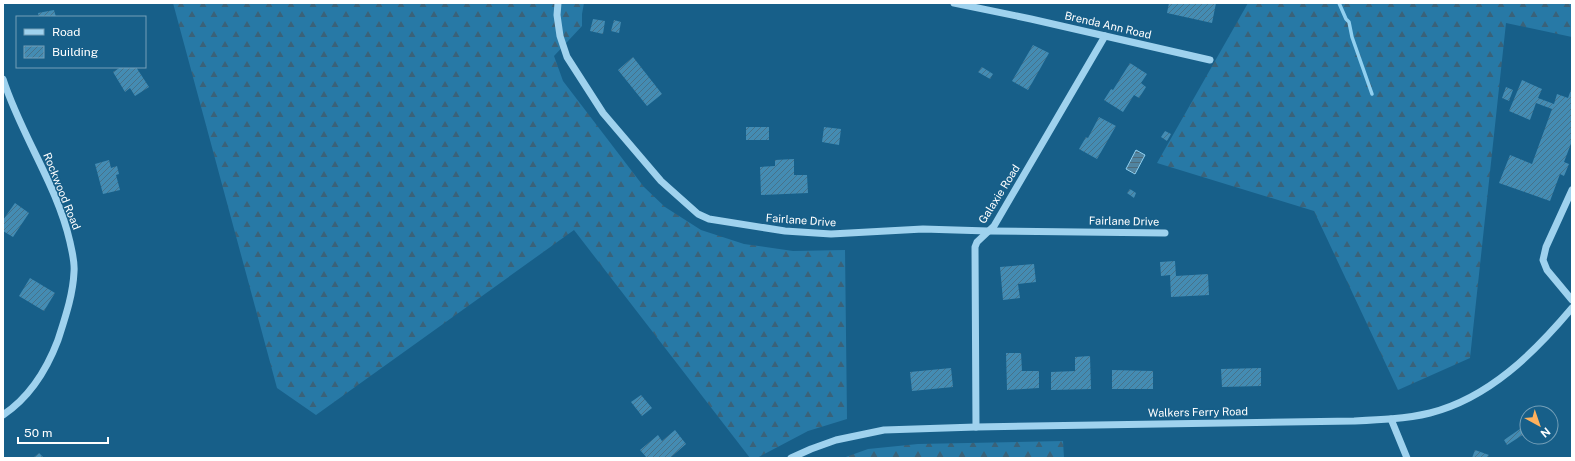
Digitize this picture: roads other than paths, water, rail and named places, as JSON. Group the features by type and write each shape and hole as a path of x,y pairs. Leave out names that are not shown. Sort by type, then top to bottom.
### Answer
{"street":[{"name":"Fairlane Drive","path":"558,3 557,15 560,36 567,56 603,113 661,181 698,214 709,219 730,224 785,231 831,234 923,229 988,232 1165,233"},
{"name":"Brenda Ann Road","path":"954,3 1032,19 1210,60"},
{"name":"Galaxie Road","path":"976,427 974,253 977,242 994,226 1105,36"},
{"name":"Rockwood Road","path":"3,79 16,115 61,213 74,258 72,288 65,319 55,349 45,368 24,398 3,415"},
{"path":"1572,190 1546,247 1544,260 1547,270 1572,300"},
{"name":"Walkers Ferry Road","path":"791,458 836,440 884,430 976,427 1354,421 1406,418 1447,408 1473,396 1526,358 1572,308"},
{"path":"1392,419 1407,458"}],"waterway":[{"path":"1339,3 1346,19 1349,22 1352,37 1372,94"}]}
